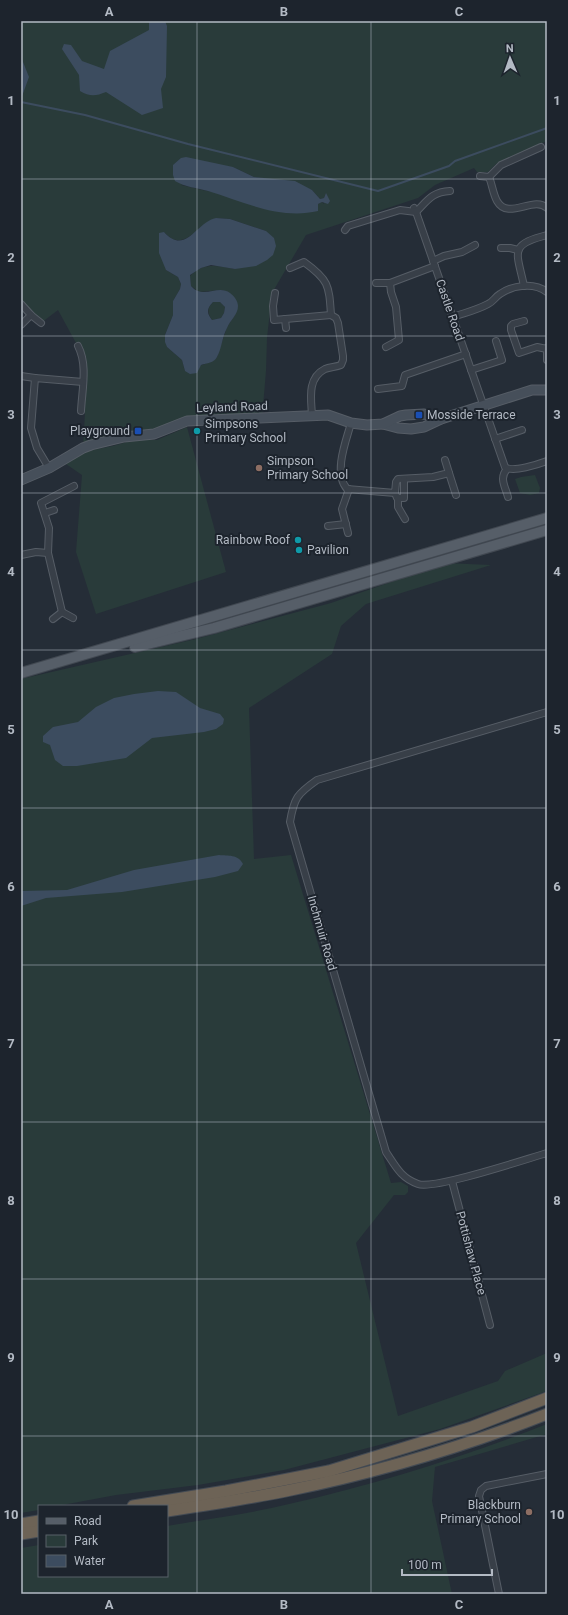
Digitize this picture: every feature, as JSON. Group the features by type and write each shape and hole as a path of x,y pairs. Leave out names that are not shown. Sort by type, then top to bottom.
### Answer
{"highway":[{"path":"139,1505 226,1491 329,1471 472,1427 547,1398"},
{"path":"168,1511 286,1491 362,1473 414,1459 516,1426 547,1414"},
{"path":"21,1524 38,1521"},
{"path":"21,1534 38,1531"}],"main road":[{"path":"21,673 64,662 547,518"},
{"path":"64,662 158,642 214,628 547,530"}],"street":[{"path":"489,177 501,165 541,147"},
{"path":"480,176 489,177"},
{"path":"489,177 497,202 501,206 512,209 540,204 547,208"},
{"path":"345,230 348,226 400,210 415,210 430,197 440,192 450,191"},
{"name":"Castle Road","path":"415,210 503,463 508,469"},
{"path":"524,286 517,255 518,250 525,242 547,235"},
{"name":"Castle Road","path":"376,283 390,283 434,264 444,256 462,252 475,245"},
{"path":"501,248 518,250"},
{"path":"290,268 304,262 312,267 326,281 330,290 331,315"},
{"path":"386,347 399,340 396,307 391,292 390,283"},
{"path":"453,317 488,305 504,291 533,285 542,288 547,292"},
{"path":"275,293 273,306 274,320 331,315 337,320 343,360 341,365 325,369 316,377 312,384 312,416"},
{"path":"21,304 41,323"},
{"path":"21,325 31,315"},
{"path":"285,319 286,328"},
{"path":"524,320 511,326 519,353 537,347 547,348 547,360"},
{"path":"471,370 502,360 496,341"},
{"path":"78,346 84,362 81,411"},
{"name":"Castle Road","path":"378,389 402,386 405,375 466,354"},
{"path":"21,376 82,382"},
{"path":"35,378 31,421 32,435 37,448 49,468"},
{"name":"Leyland Road","path":"21,480 49,468 91,444 124,437 154,434 187,421 330,415 351,423 383,424 398,428 411,429 424,427 441,419 532,390 547,390"},
{"name":"Leyland Road","path":"383,424 400,416 406,415 424,414 441,419"},
{"path":"351,423 342,454 341,471 346,488 349,490 404,497 404,479"},
{"path":"495,440 522,430"},
{"path":"445,460 456,495"},
{"path":"508,497 502,478 503,474 508,469 536,465 547,461"},
{"path":"405,519 396,510 397,481 404,479 433,477 449,473"},
{"path":"72,618 62,612 48,553 50,535 41,503 74,486"},
{"path":"348,534 342,509 349,490"},
{"path":"45,513 54,510"},
{"path":"328,526 346,524"},
{"path":"21,555 36,552 48,553"},
{"path":"53,619 62,612"},
{"name":"Inchmuir Road","path":"547,712 317,780 298,794 293,806 290,822 386,1152 401,1175 420,1185 452,1181 547,1153"},
{"name":"Pottishaw Place","path":"452,1181 490,1325"},
{"path":"499,1594 478,1496 481,1490 486,1486 547,1474"}],"green space":[{"path":"21,21 547,21 547,141 496,164 488,172 477,172 474,168 435,185 418,198 306,235 272,293 267,338 262,418 195,420 83,448 85,412 81,411 82,354 58,310 41,323 21,304","holes":["233,167 254,177 312,190 320,199 324,198 326,193 324,204 322,202 318,204 207,191 181,185","216,218 230,219 266,231 235,269 211,266 200,269 190,276 191,286 199,292 223,290 235,315 227,327 217,357 213,361 185,371 182,360 167,347 165,335 173,315 173,301 180,289 181,284 178,277 166,270 164,232 172,239 184,239"]},
{"path":"213,302 220,302 225,307 221,318 212,320 208,311"},
{"path":"187,427 226,572 96,614 76,552 82,475 66,464 79,454 92,450 137,439 157,440"},
{"path":"535,475 540,488 539,493 530,495 520,493 515,479"},
{"path":"445,563 491,565 366,604 341,626 332,654 249,708 254,859 291,855 391,1183 401,1182 408,1186 408,1192 405,1195 394,1195 356,1243 398,1416 498,1381 505,1371 547,1353 547,1391 440,1429 284,1470 198,1485 116,1495 62,1505 38,1505 38,1510 21,1513 21,679 196,639 331,603"},
{"path":"547,1424 547,1434 435,1467 432,1501 452,1594 21,1594 21,1548 38,1545 38,1577 168,1577 168,1526 274,1508 355,1488 452,1459"}],"water":[{"path":"149,21 165,21 167,26 166,77 161,89 163,108 142,115 106,92 93,95 80,91 79,75 62,49 64,44 71,45 82,61 104,69 110,51 149,30"},
{"path":"21,57 29,77 21,99"},
{"path":"186,157 233,167 254,177 295,181 312,190 320,199 324,198 326,193 330,201 328,204 322,202 318,204 318,211 304,213 276,212 249,205 175,181 173,175 173,165 181,158"},
{"path":"216,218 230,219 266,231 274,238 276,246 273,255 256,266 235,269 211,265 201,268 190,275 191,286 196,290 205,292 221,290 230,293 237,302 238,309 225,331 219,354 216,359 201,365 197,373 190,374 185,371 182,360 167,347 165,342 165,335 173,315 173,301 180,289 181,284 178,277 166,270 159,253 159,233 164,232 172,238 179,240 185,239 209,221","holes":["213,302 220,302 225,307 224,313 221,318 212,320 208,313 208,308"]},
{"path":"158,691 176,692 200,708 220,714 224,719 223,724 216,729 204,732 152,738 126,758 77,766 63,766 55,760 50,745 43,742 43,736 53,727 78,722 96,707 114,698"},
{"path":"219,855 236,857 243,864 238,871 215,877 122,892 46,898 21,906 21,891 67,890 134,870"}],"waterway":[{"path":"21,102 85,115 188,144 378,191 449,166 455,161 547,128"}],"place":[{"name":"Mosside Terrace","path":"419,415"},
{"name":"Playground","path":"138,431"},
{"name":"Simpsons Primary School","path":"197,431"},
{"name":"Simpson Primary School","path":"259,468"},
{"name":"Rainbow Roof","path":"298,540"},
{"name":"Pavilion","path":"299,550"},
{"name":"Blackburn Primary School","path":"529,1512"}]}
